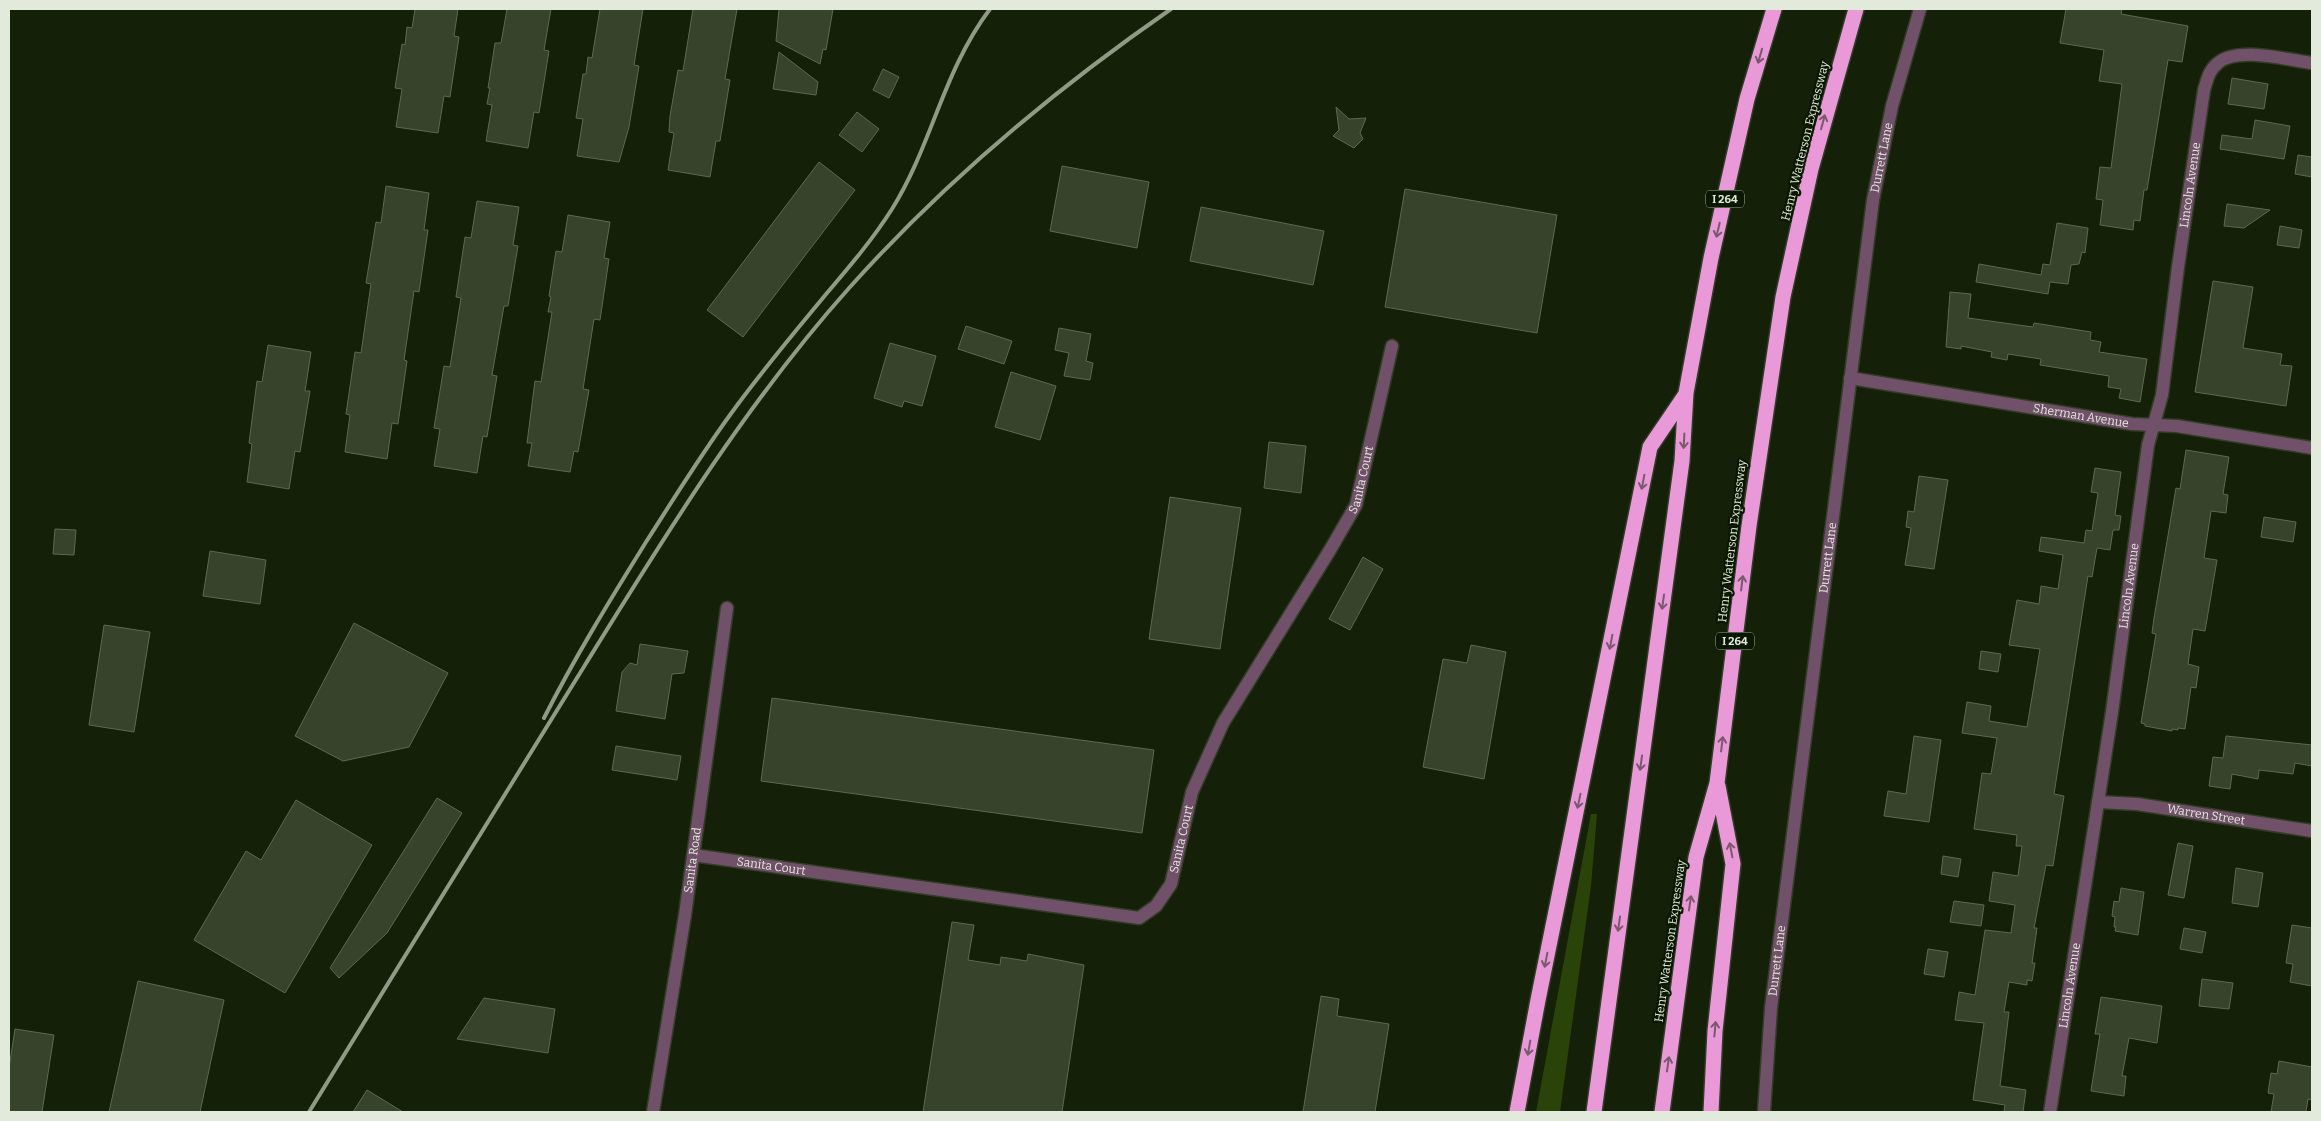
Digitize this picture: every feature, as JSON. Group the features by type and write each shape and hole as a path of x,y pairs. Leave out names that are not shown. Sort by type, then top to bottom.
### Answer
{"highway":[{"name":"I 264","path":"1594,1112 1682,462 1686,393 1712,258 1747,99 1774,9"},
{"name":"Henry Watterson Expressway","path":"1662,1112 1696,857 1717,783 1749,526 1783,297 1811,169 1856,9"},
{"path":"1517,1112 1539,991 1650,447 1686,393"},
{"path":"1711,1112 1715,1031 1734,864 1717,783"}],"street":[{"name":"Durrett Lane","path":"1764,1112 1773,998 1873,200 1892,106 1920,9"},
{"name":"Lincoln Avenue","path":"2050,1112 2098,802 2148,445 2162,395 2178,267 2204,90 2209,74 2217,63 2234,55 2246,54 2312,63"},
{"name":"Sanita Court","path":"693,855 1139,918 1156,906 1171,884 1192,792 1223,723 1356,505 1392,346"},
{"name":"Sherman Avenue","path":"1850,378 2132,424 2177,426 2312,448"},
{"name":"Sanita Road","path":"653,1112 693,855 727,608"},
{"name":"Warren Street","path":"2098,802 2137,804 2312,831"}],"green space":[{"path":"1591,814 1597,814 1591,886 1560,1112 1536,1112"}],"building":[{"path":"415,9 458,9 454,36 459,37 450,97 444,96 438,133 396,127 402,89 395,88 402,44 405,45 407,27 412,28"},
{"path":"507,9 551,9 544,50 549,51 539,113 534,112 528,148 486,141 492,105 487,104 490,88 488,88 495,43 501,43"},
{"path":"600,9 643,9 634,65 639,66 629,127 619,162 577,156 583,119 576,118 583,74 586,74 588,57 592,58"},
{"path":"693,9 737,9 725,79 730,80 720,141 716,141 710,177 668,170 674,133 669,132 670,116 678,70 683,71"},
{"path":"779,9 833,9 826,50 823,49 820,64 776,41"},
{"path":"2066,9 2122,9 2121,14 2188,26 2182,62 2168,60 2147,190 2144,190 2140,221 2134,220 2133,230 2100,225 2103,200 2096,199 2100,167 2111,168 2122,84 2099,81 2104,50 2060,43"},
{"path":"779,52 818,82 816,95 773,89"},
{"path":"883,69 899,77 889,98 873,90"},
{"path":"2232,78 2268,84 2264,109 2228,104"},
{"path":"1336,107 1349,119 1366,118 1360,133 1363,139 1354,148 1333,136 1339,130"},
{"path":"857,112 879,129 862,152 839,135"},
{"path":"2255,120 2290,126 2284,159 2220,149 2222,135 2252,139"},
{"path":"2298,155 2312,157 2312,177 2295,174"},
{"path":"819,162 855,190 743,337 707,310"},
{"path":"1062,166 1149,182 1137,248 1050,231"},
{"path":"386,186 429,193 424,230 428,230 419,292 414,291 404,360 407,361 398,424 392,423 387,459 345,452 350,415 346,414 355,352 361,353 371,284 366,283 376,222 381,223"},
{"path":"1405,189 1557,215 1537,333 1385,307"},
{"path":"477,201 519,207 513,245 518,246 508,306 504,306 492,375 497,376 487,437 483,436 477,473 434,466 440,429 434,428 444,366 450,367 461,298 456,297 465,237 471,238"},
{"path":"2227,204 2270,210 2244,228 2224,226"},
{"path":"1201,207 1324,231 1313,285 1190,261"},
{"path":"568,215 610,222 604,258 609,259 600,320 594,319 583,389 589,390 578,452 574,451 570,472 528,466 532,443 527,443 535,381 541,382 552,312 548,312 551,297 549,296 556,251 562,252"},
{"path":"2057,223 2088,228 2085,253 2082,252 2079,264 2071,265 2068,284 2050,282 2048,294 1976,282 1979,264 2041,275 2043,264 2050,265"},
{"path":"2280,226 2302,230 2299,248 2277,245"},
{"path":"2213,281 2253,287 2243,348 2282,354 2280,365 2292,366 2286,406 2195,392"},
{"path":"1950,292 1971,294 1968,318 2033,327 2034,323 2091,332 2090,340 2101,342 2099,352 2147,359 2140,402 2119,398 2121,389 2108,387 2109,376 2040,365 2041,359 2008,354 2007,360 1991,357 1992,352 1961,346 1961,349 1946,347"},
{"path":"966,326 1012,341 1004,364 958,349"},
{"path":"1059,328 1091,334 1086,361 1093,363 1090,380 1064,376 1069,353 1055,350"},
{"path":"890,343 936,356 922,406 904,401 902,407 874,398"},
{"path":"268,345 311,352 305,391 310,391 300,452 295,451 289,489 247,482 252,444 249,443 257,381 262,382"},
{"path":"1011,372 1056,386 1040,440 995,427"},
{"path":"1269,442 1306,446 1301,493 1264,488"},
{"path":"2186,450 2229,457 2223,494 2228,495 2226,513 2211,511 2204,558 2217,560 2205,631 2193,629 2188,664 2199,667 2196,688 2191,687 2185,729 2178,728 2178,730 2172,729 2172,731 2145,726 2145,724 2141,723 2156,634 2152,633 2154,618 2176,488 2180,489"},
{"path":"2095,468 2121,472 2115,515 2121,516 2119,530 2113,530 2110,550 2097,548 2092,577 2088,576 2054,794 2064,796 2053,866 2046,865 2034,928 2037,928 2032,963 2035,963 2032,981 2027,980 2027,985 2009,982 2004,1012 2009,1012 2000,1086 2026,1090 2023,1112 2004,1112 2005,1105 1973,1100 1984,1023 1955,1020 1959,992 1975,995 1985,930 2011,933 2015,905 1989,901 1993,872 2018,876 2022,846 2016,846 2017,835 1974,829 1982,773 1991,774 1997,738 1962,733 1967,702 1991,706 1989,721 2027,727 2040,649 2009,645 2017,600 2039,604 2041,586 2058,589 2063,555 2039,551 2041,537 2084,543 2086,530 2092,531 2098,493 2091,492"},
{"path":"1919,476 1948,480 1934,569 1905,565 1911,528 1906,527 1908,511 1914,512"},
{"path":"1170,497 1241,508 1220,649 1149,639"},
{"path":"2264,517 2296,522 2293,542 2261,537"},
{"path":"55,529 76,530 74,555 53,554"},
{"path":"210,551 266,560 260,604 203,596"},
{"path":"1363,557 1383,569 1350,630 1329,619"},
{"path":"354,623 448,673 409,747 343,761 295,736"},
{"path":"104,625 150,632 134,732 89,725"},
{"path":"640,644 688,651 684,673 672,674 665,719 616,711 622,672 630,663 637,665"},
{"path":"1471,645 1506,652 1484,779 1423,767 1443,659 1467,663"},
{"path":"1981,651 2001,654 1998,672 1979,669"},
{"path":"772,698 1154,750 1142,833 761,781"},
{"path":"1914,736 1941,740 1929,822 1884,816 1888,791 1906,794"},
{"path":"2226,736 2312,745 2312,766 2295,763 2293,774 2259,770 2258,779 2232,774 2230,789 2209,786 2213,757 2223,758"},
{"path":"616,746 681,756 677,780 612,770"},
{"path":"437,798 462,813 387,933 339,978 330,968"},
{"path":"296,800 372,845 285,993 194,940 246,851 261,860"},
{"path":"2178,843 2193,846 2184,898 2168,895"},
{"path":"1943,856 1961,859 1958,877 1941,874"},
{"path":"2236,868 2263,873 2258,907 2232,903"},
{"path":"2121,888 2144,892 2138,935 2115,931 2115,917 2112,916 2114,901 2119,902"},
{"path":"1954,901 1984,905 1981,926 1950,922"},
{"path":"952,922 974,925 968,960 1000,965 1001,957 1027,961 1028,954 1084,965 1062,1112 923,1112"},
{"path":"2292,925 2312,928 2312,986 2290,982 2293,964 2286,963"},
{"path":"2184,928 2206,932 2202,953 2180,949"},
{"path":"1928,949 1948,952 1944,977 1924,974"},
{"path":"2202,979 2233,983 2229,1009 2199,1006"},
{"path":"138,981 224,1000 200,1112 109,1112"},
{"path":"1321,996 1339,999 1337,1016 1389,1024 1375,1112 1303,1112"},
{"path":"2101,997 2162,1006 2157,1043 2129,1038 2122,1076 2126,1076 2124,1096 2091,1091 2100,1034 2095,1034"},
{"path":"484,998 555,1009 548,1053 457,1039"},
{"path":"15,1029 54,1035 42,1112 9,1112 9,1068"},
{"path":"2279,1061 2312,1067 2312,1100 2308,1099 2306,1112 2271,1112 2274,1094 2268,1093 2271,1073 2277,1074"},
{"path":"367,1090 403,1112 353,1112"}],"railway":[{"path":"544,718 606,607 708,446 753,384 861,252 892,209 918,159 960,57 990,9"},
{"path":"309,1112 677,518 742,423 812,331 886,248 962,174 1043,105 1171,9"}]}
